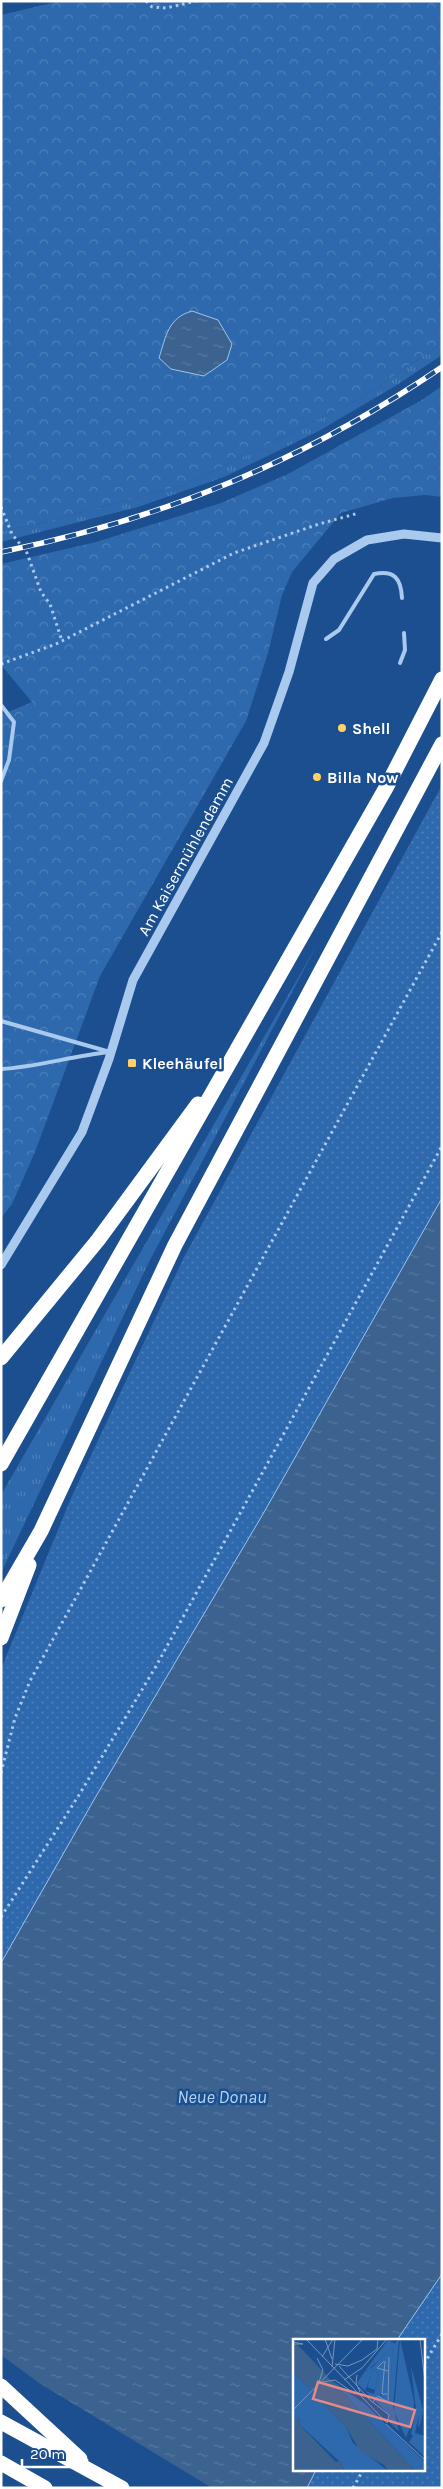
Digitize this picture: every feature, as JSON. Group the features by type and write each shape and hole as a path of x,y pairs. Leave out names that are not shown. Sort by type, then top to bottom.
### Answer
{"highway":[{"path":"1,1464 387,786 442,679"},
{"path":"1,1600 40,1531 175,1245 442,744"},
{"path":"1,1358 98,1240 151,1166 230,1064"},
{"path":"1,1638 16,1603 40,1531"},
{"path":"1,2386 96,2473"},
{"path":"1,2422 122,2488"},
{"path":"4,2467 45,2488"}],"street":[{"name":"Am Kaisermühlendamm","path":"1,1265 82,1132 111,1052 133,980 264,743 289,672 313,583 334,559 368,540 404,534 442,538"}],"lane":[{"path":"326,639 340,630 374,574 386,572 396,577 402,588 402,598"},
{"path":"400,663 406,650 404,633"},
{"path":"1,705 14,722 9,760 1,781"},
{"path":"1,1021 111,1052"},
{"path":"1,1069 23,1068 51,1060 111,1052"}],"path":[{"path":"146,1 152,7 166,8 196,1"},
{"path":"1,507 12,534 24,547 41,592 48,600 62,641"},
{"path":"1,664 62,641 234,553 310,526 359,513"},
{"path":"1,1773 15,1718 30,1682 442,932"},
{"path":"1,1917 79,1795 156,1668 442,1146"},
{"path":"426,2361 442,2334"},
{"path":"353,2488 362,2472"}],"green space":[{"path":"60,1 219,1 220,3 442,1 442,343 363,397 187,484 30,526 1,531 1,15"},
{"path":"442,343 442,355 397,385 317,432 224,477 138,507 1,542 1,531 30,526 187,484 363,397"},
{"path":"442,386 442,497 425,495 393,498 341,513 292,572 282,595 268,653 246,721 100,976 35,1152 12,1204 1,1218 1,715 32,702 1,665 1,564 96,542 221,503 288,474 420,401"},
{"path":"442,785 442,1198 263,1514 1,1962 1,1669 71,1498 184,1257"},
{"path":"318,943 150,1260 1,1573 1,1495"},
{"path":"442,2274 442,2488 307,2488 315,2472 426,2472 426,2339 398,2339"}],"water":[{"path":"192,311 218,320 232,344 227,360 204,376 171,369 159,358 166,335 173,323 184,314"},
{"name":"Neue Donau","path":"442,1198 442,2274 398,2339 293,2339 293,2472 315,2472 307,2488 1,2488 1,1963 95,1798 263,1514"}],"pier":[{"path":"1,2355 39,2383 212,2488 1,2488"}],"railway":[{"path":"1,552 119,522 231,482 285,458 338,430 442,367"}],"place":[{"name":"Shell","path":"342,728"},
{"name":"Billa Now","path":"317,777"},
{"name":"Kleehäufel","path":"132,1063"}]}
